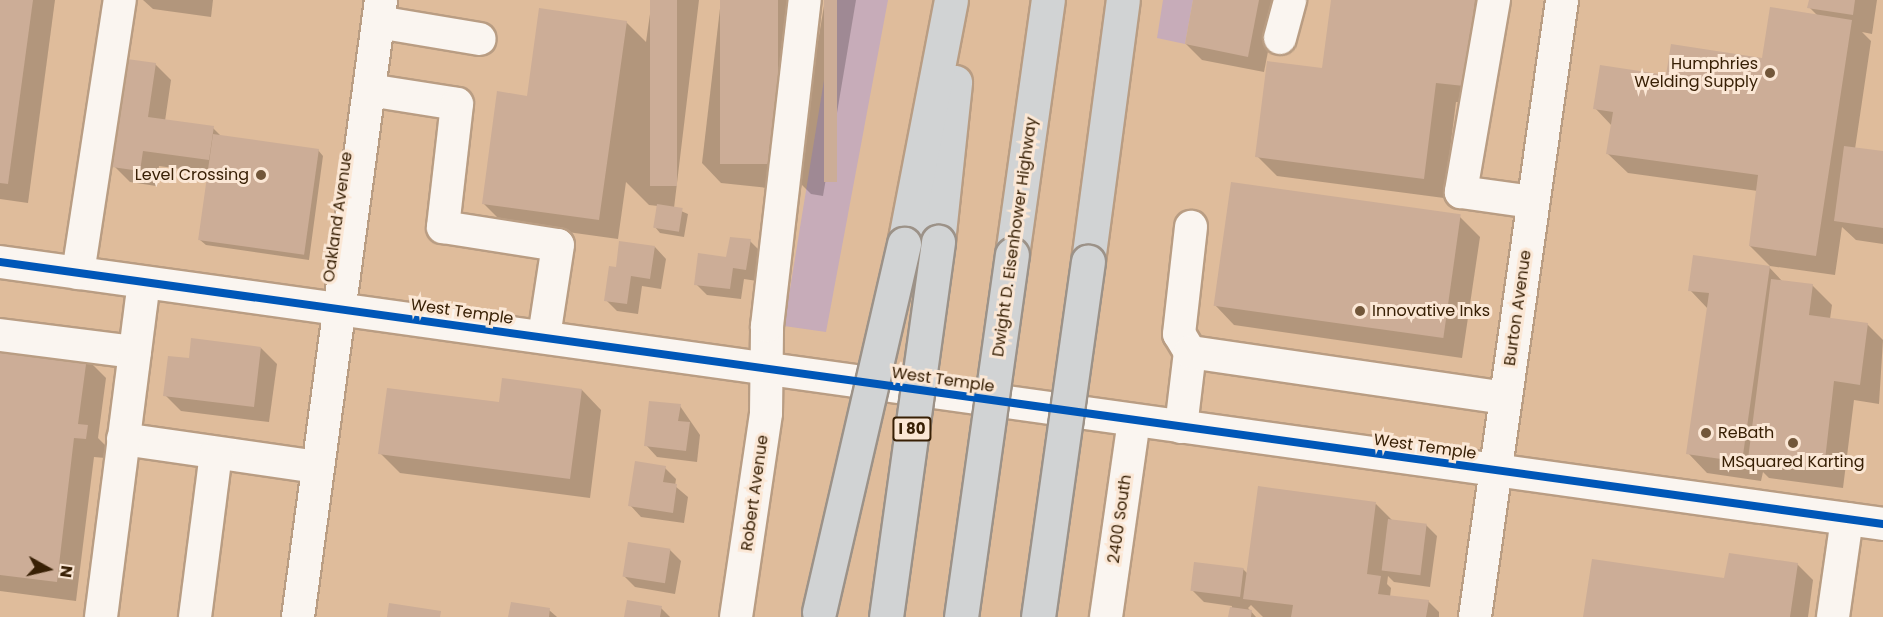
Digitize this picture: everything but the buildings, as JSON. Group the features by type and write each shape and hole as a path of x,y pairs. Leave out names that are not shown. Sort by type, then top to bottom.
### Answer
{"highway":[{"path":"818,615 904,244 951,0"},
{"name":"I 80","path":"886,617 938,242 964,0"},
{"name":"Dwight D. Eisenhower Highway","path":"961,617 1048,0"},
{"path":"1038,617 1123,0"}],"street":[{"path":"78,273 120,0"},
{"name":"Robert Avenue","path":"736,617 766,413 767,326 805,0"},
{"path":"1280,38 1290,0"},
{"path":"1494,0 1461,192 1533,202"},
{"name":"Burton Avenue","path":"1475,617 1562,0"},
{"path":"379,11 480,39"},
{"name":"Oakland Avenue","path":"298,617 379,11"},
{"path":"369,90 457,104 443,227 558,245 544,337"},
{"path":"1181,427 1190,352 1179,334 1191,227"},
{"name":"West Temple","path":"0,262 1883,524"},
{"path":"100,617 144,283"},
{"path":"0,335 135,352"},
{"path":"1190,352 1506,398"},
{"name":"2400 South","path":"1106,617 1134,421"},
{"path":"123,439 318,467"},
{"path":"195,617 216,453"},
{"path":"1833,617 1846,519"}],"shaded area":[{"path":"837,0 888,0 826,332 784,326"},
{"path":"1163,0 1193,0 1185,44 1157,38"}],"cycle path":[{"path":"0,262 1883,524"}],"place":[{"name":"Humphries Welding Supply","path":"1770,73"},
{"name":"Level Crossing","path":"261,175"},
{"name":"Innovative Inks","path":"1360,311"},
{"name":"ReBath","path":"1706,433"},
{"name":"MSquared Karting","path":"1793,443"}]}
